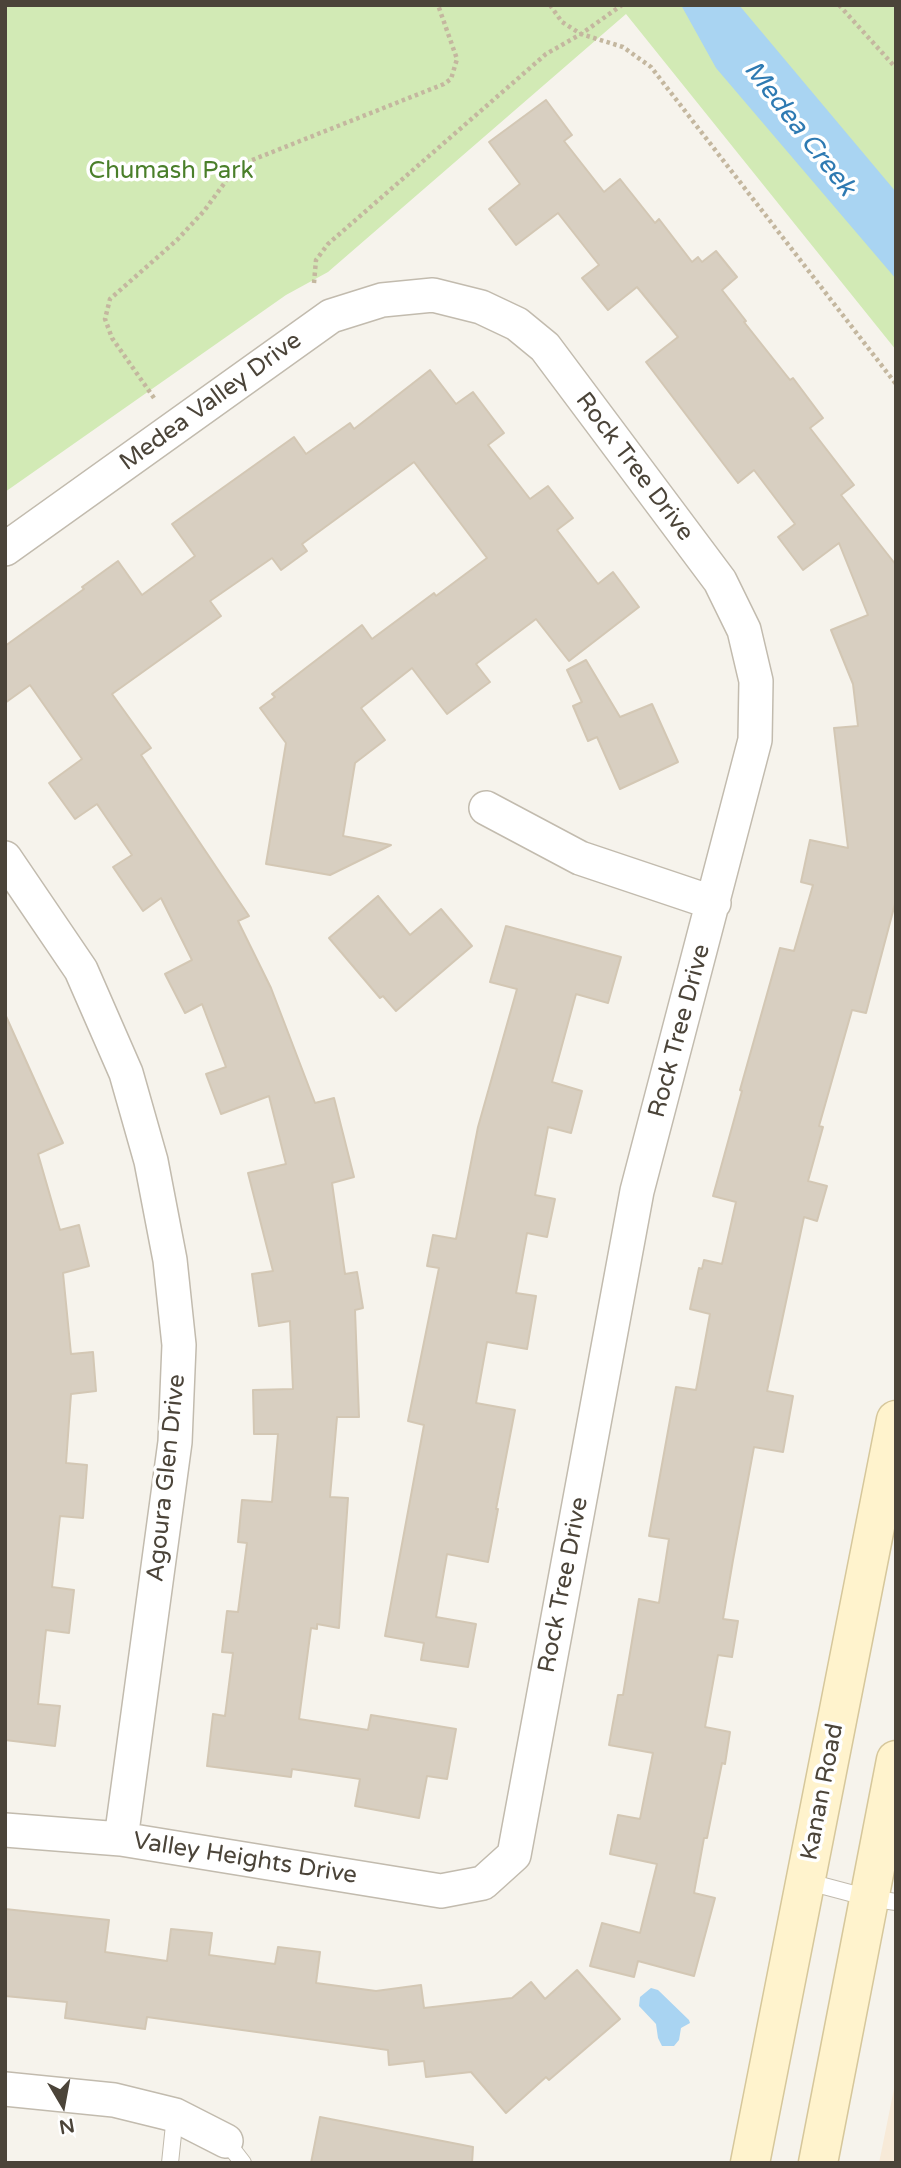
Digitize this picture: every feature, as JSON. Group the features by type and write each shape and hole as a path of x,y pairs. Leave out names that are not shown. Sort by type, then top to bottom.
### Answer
{"main road":[{"name":"Kanan Road","path":"750,2163 896,1420"},
{"path":"818,2163 882,1900 896,1760"}],"street":[{"name":"Medea Valley Drive","path":"5,549 331,316 382,300 433,295"},
{"name":"Rock Tree Drive","path":"433,295 481,307 517,324 545,347 720,581 744,630 756,681 755,740 637,1191 514,1855 483,1883"},
{"path":"486,808 580,858 714,903"},
{"name":"Agoura Glen Drive","path":"5,859 82,970 126,1073 151,1161 170,1260 179,1345 175,1441 121,1839"},
{"name":"Valley Heights Drive","path":"5,1830 121,1839 441,1891 483,1883"},
{"path":"5,2089 114,2100 175,2115 234,2152"}],"lane":[{"path":"805,1881 882,1900"},
{"path":"170,2163 175,2115"}],"path":[{"path":"154,398 111,338 105,319 110,299 177,240 204,211 237,166 451,79 457,59 438,5"},
{"path":"550,5 562,22 580,34 623,47 651,67 896,384"},
{"path":"314,285 316,260 328,244 546,54 606,18 622,5"},
{"path":"839,5 896,68"}],"shaded area":[{"path":"896,2079 896,2163 879,2163"}],"green space":[{"name":"Chumash Park","path":"5,5 896,5 896,350 626,14 328,272 286,295 5,492"}],"water":[{"name":"Medea Creek","path":"681,5 739,5 896,192 896,279 716,68"},
{"path":"651,1988 658,1990 689,2020 690,2023 681,2028 679,2040 674,2046 662,2046 656,2024 639,2006 640,1997"}],"building":[{"path":"546,100 572,135 564,141 604,192 620,179 655,223 659,219 692,262 698,257 702,262 716,251 737,277 722,290 746,321 744,322 790,380 793,378 823,418 810,428 854,485 841,495 896,565 896,900 866,1013 852,1010 819,1126 823,1127 808,1181 827,1186 817,1221 804,1217 767,1391 793,1396 783,1452 754,1447 723,1619 738,1621 732,1657 718,1655 705,1727 730,1732 707,1838 704,1838 694,1893 715,1898 694,1976 638,1961 634,1977 590,1966 602,1923 640,1933 657,1864 610,1854 618,1815 640,1819 653,1753 609,1745 618,1695 623,1695 639,1599 659,1603 669,1539 649,1536 676,1387 696,1390 710,1314 690,1309 699,1268 702,1269 704,1260 722,1264 736,1202 713,1196 742,1091 740,1090 780,948 794,951 813,885 801,882 810,840 848,848 834,728 858,726 853,684 831,630 868,615 839,543 803,570 778,537 795,524 754,470 738,483 646,362 678,337 637,287 608,310 582,278 599,265 558,213 516,245 489,209 520,184 489,142"},
{"path":"430,370 456,404 473,392 504,433 488,445 530,499 548,486 573,518 557,530 598,584 613,572 639,607 569,661 536,619 476,664 490,682 447,714 412,668 361,708 385,740 355,763 343,836 391,845 330,875 266,864 286,743 260,708 275,697 272,694 362,625 372,639 487,558 414,462 302,544 307,551 281,570 272,558 210,601 221,616 112,694 151,748 141,755 249,916 238,921 271,988 315,1103 334,1098 354,1177 332,1183 345,1274 357,1272 363,1308 355,1310 359,1417 337,1417 330,1497 348,1498 339,1628 317,1624 317,1629 311,1628 299,1719 368,1730 371,1715 456,1729 447,1779 427,1776 419,1818 355,1806 360,1779 292,1769 291,1777 207,1766 213,1714 225,1716 233,1653 222,1652 227,1611 238,1612 247,1543 238,1542 242,1500 272,1502 278,1434 254,1434 253,1390 293,1389 290,1321 259,1326 252,1274 273,1271 248,1173 286,1164 269,1096 221,1114 206,1074 226,1067 202,1004 185,1013 165,974 192,960 161,898 143,911 113,867 132,855 97,804 75,819 49,783 82,759 30,685 5,703 5,646 118,561 142,595 195,556 172,524 294,437 306,454 350,423 354,429"},
{"path":"586,660 620,717 652,704 678,762 620,789 597,737 588,741 573,706 582,702 567,670"},
{"path":"378,896 410,935 441,909 472,946 396,1011 383,996 380,998 329,938"},
{"path":"506,926 621,957 608,1003 576,994 552,1082 582,1091 571,1133 548,1127 535,1195 555,1199 547,1237 527,1233 516,1293 536,1296 527,1349 487,1342 476,1403 515,1410 498,1509 488,1562 447,1554 436,1617 476,1624 468,1667 421,1660 424,1643 385,1636 424,1425 408,1421 439,1268 427,1266 433,1235 456,1239 478,1127 517,989 490,982"},
{"path":"5,1014 63,1143 38,1154 60,1230 79,1225 89,1266 63,1273 71,1354 93,1352 96,1391 71,1394 66,1463 87,1465 83,1518 60,1516 52,1587 74,1590 69,1633 46,1630 38,1704 60,1706 55,1746 5,1740"},
{"path":"5,1909 109,1920 105,1952 167,1961 171,1929 212,1933 209,1955 275,1964 278,1947 320,1952 316,1983 376,1991 421,1985 424,2008 512,1998 531,1982 545,1999 577,1970 620,2019 549,2080 546,2077 506,2113 471,2072 426,2077 424,2061 389,2065 388,2050 147,2017 145,2029 65,2018 67,2002 5,1996"},
{"path":"320,2117 473,2147 472,2163 311,2163"}]}
